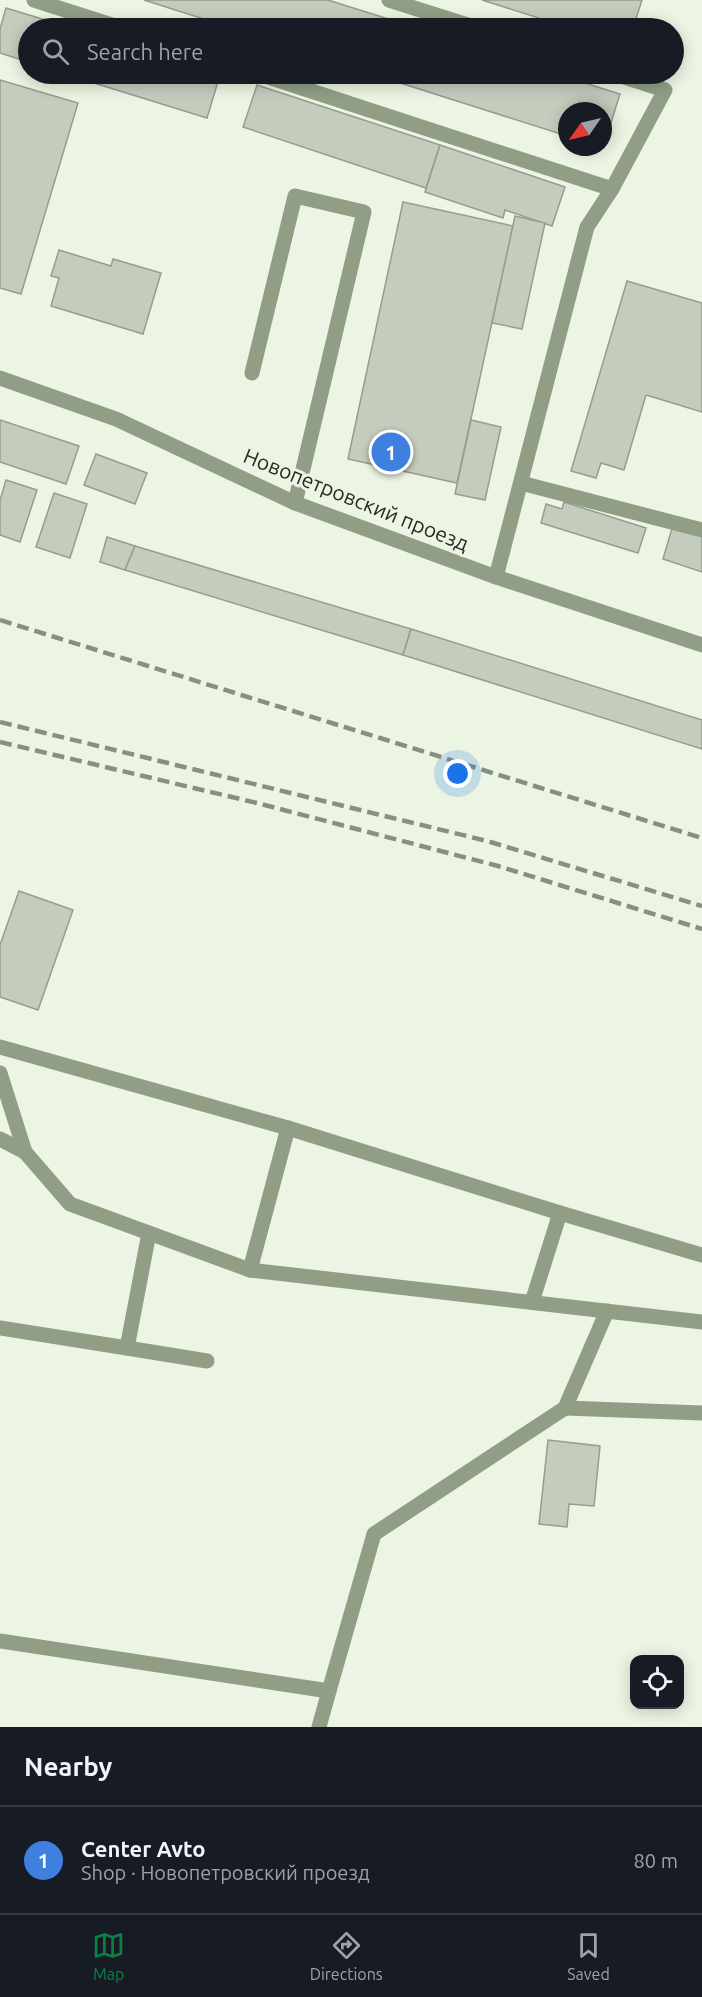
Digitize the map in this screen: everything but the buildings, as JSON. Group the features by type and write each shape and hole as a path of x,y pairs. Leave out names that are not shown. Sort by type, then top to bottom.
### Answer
{"street":[{"path":"34,0 90,18"},
{"path":"389,0 446,18"},
{"path":"290,84 612,189"},
{"path":"496,577 587,227 612,189 665,90 646,84"},
{"path":"252,373 294,196 364,212 295,503"},
{"name":"Новопетровский проезд","path":"0,378 116,419 295,503 496,577 702,645"},
{"path":"521,483 702,530"},
{"path":"0,1047 288,1128 560,1213 702,1254"},
{"path":"0,1073 25,1152"},
{"path":"250,1270 288,1128"},
{"path":"0,1139 25,1152 70,1204 250,1270 702,1322"},
{"path":"532,1302 560,1213"},
{"path":"127,1348 149,1233"},
{"path":"319,1727 374,1534 565,1408 607,1311"},
{"path":"0,1328 207,1361"},
{"path":"565,1408 702,1413"},
{"path":"0,1641 328,1691"}],"railway":[{"path":"0,620 702,838"},
{"path":"0,722 487,841 702,906"},
{"path":"0,742 257,803 498,866 702,929"}],"place":[{"name":"Center Avto","path":"391,452"}]}
